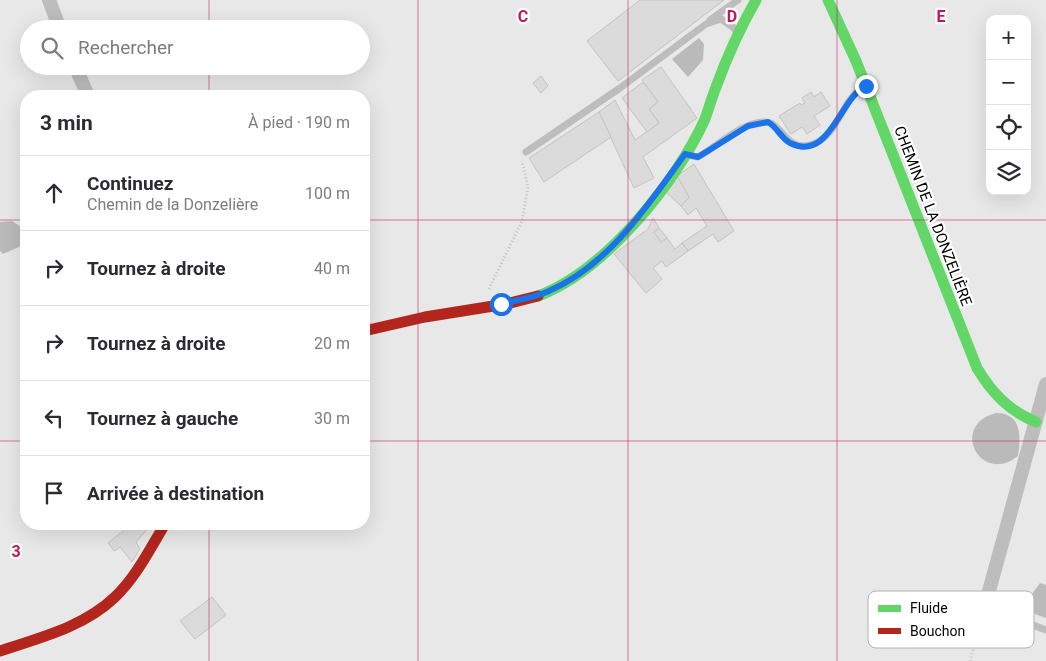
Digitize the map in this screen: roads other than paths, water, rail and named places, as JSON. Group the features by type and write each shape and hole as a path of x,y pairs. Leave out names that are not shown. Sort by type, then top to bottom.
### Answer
{"street":[{"path":"49,0 57,20"},
{"path":"370,330 432,315 487,306 548,292 575,278 634,224 685,154 701,126 737,34 756,0"},
{"name":"CHEMIN DE LA DONZELIÈRE","path":"828,0 866,86 977,368 989,390 1003,405 1022,417 1041,413"},
{"path":"80,75 86,90"},
{"path":"989,591 1041,413 1046,384"},
{"path":"0,651 73,624 91,616 108,604 129,580 161,530"}],"lane":[{"path":"526,152 620,88 738,0"},
{"path":"706,24 721,19 734,28 737,34"},
{"path":"685,154 698,157 743,129 756,123 768,122 789,142 800,146 815,144 838,120 855,93 866,86"},
{"path":"1034,625 1046,630"}]}
